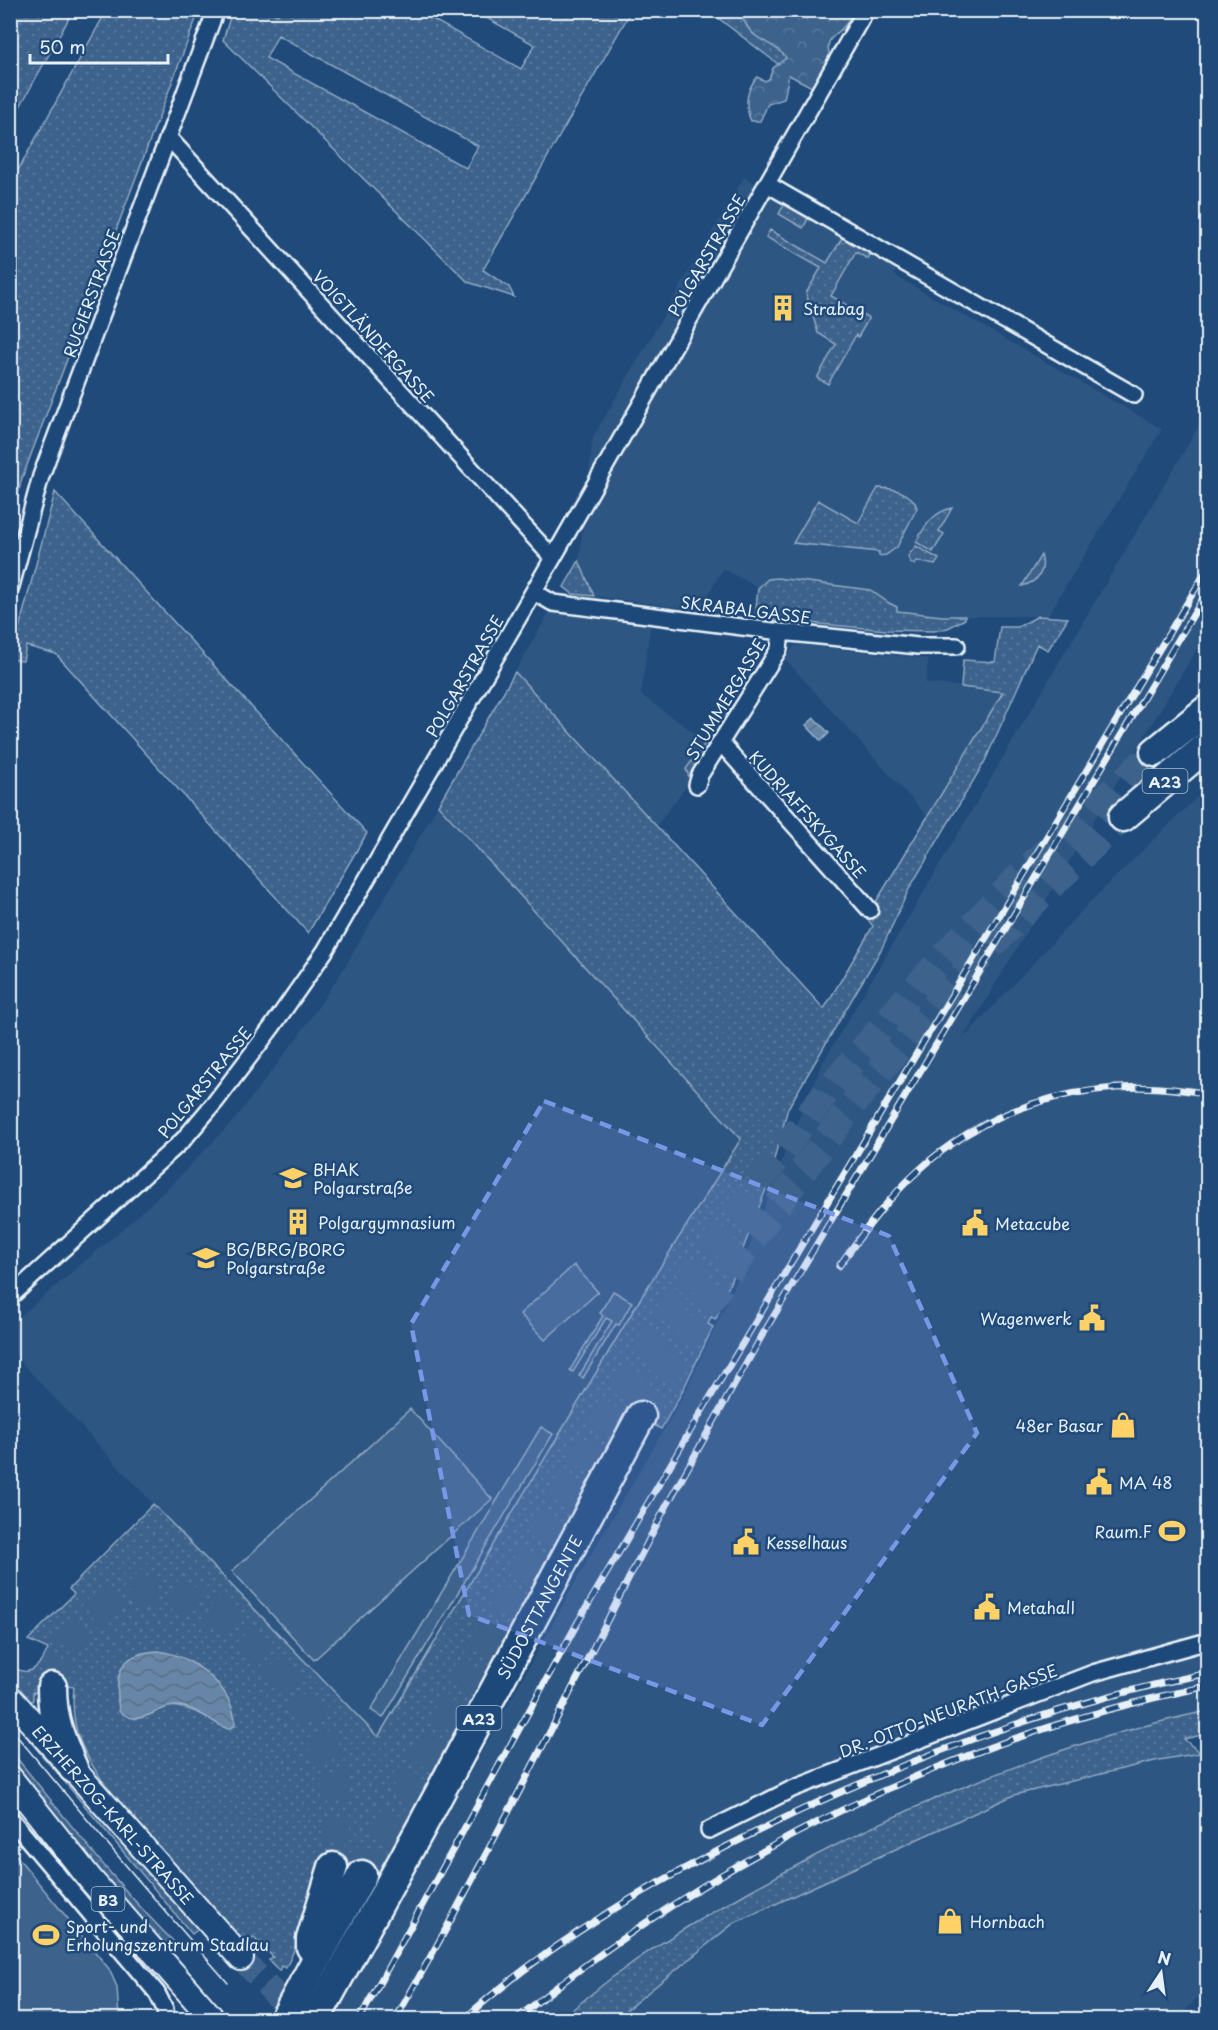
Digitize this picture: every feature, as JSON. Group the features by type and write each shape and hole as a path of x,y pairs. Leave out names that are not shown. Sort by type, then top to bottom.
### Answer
{"highway":[{"name":"A23","path":"1155,752 1208,709"},
{"name":"A23","path":"1124,817 1208,746"},
{"name":"SÜDOSTTANGENTE","path":"315,2019 422,1826 641,1416"},
{"path":"52,1687 52,1707 56,1728 73,1768"},
{"path":"311,1970 311,1939 333,1868"},
{"path":"284,2019 362,1875"}],"main road":[{"name":"ERZHERZOG-KARL-STRASSE","path":"10,1698 242,1958"},
{"name":"B3","path":"10,1778 98,1888 210,2016"}],"street":[{"name":"RUGIERSTRASSE","path":"10,591 41,476 216,10"},
{"name":"POLGARSTRASSE","path":"10,1297 183,1140 272,1027 325,951 534,592 866,10"},
{"name":"VOIGTLÄNDERGASSE","path":"168,137 553,558"},
{"path":"767,184 1134,395"},
{"name":"SKRABALGASSE","path":"534,592 553,603 781,632 918,646 957,646"},
{"name":"STUMMERGASSE","path":"697,785 700,775 779,649 781,632"},
{"name":"KUDRIAFFSKYGASSE","path":"720,742 870,910"},
{"name":"DR.-OTTO-NEURATH-GASSE","path":"709,1830 792,1789 1093,1673 1208,1641"},
{"path":"10,1818 158,1993 165,2008 166,2019"}],"highlighted area":[{"path":"544,1101 889,1236 977,1433 762,1725 469,1615 411,1324"}],"shaded area":[{"path":"744,177 899,266 894,275 1162,429 1045,620 1038,616 942,616 758,596 759,588 723,569 699,610 594,596 579,561 593,437"},
{"path":"1207,412 1207,632 962,1040 1086,906 1207,789 1207,1711 1087,1742 978,1780 877,1825 799,1863 693,1923 621,1970 561,2019 334,2020 586,1563 683,1397 735,1285 793,1131 822,1064"},
{"path":"549,613 650,626 641,695 706,741 686,769 690,782 656,826 515,672"},
{"path":"794,646 928,659 926,683 1003,691 928,817 785,659"},
{"path":"438,805 741,1139 642,1296 378,1737 169,1521 11,1351 11,1324 125,1227 174,1182 235,1119 297,1038 343,970"},
{"path":"1200,1753 1207,1760 1207,1988 1177,2019 615,2020 734,1923 1014,1795 1159,1760"}],"green space":[{"path":"107,10 199,11 21,481 11,528 11,183"},
{"path":"10,11 73,11 11,123"},
{"path":"232,11 268,11 277,15 280,11 418,11 521,69 535,45 474,11 631,11 483,270 509,287 514,297 468,282 223,40","holes":["278,35 478,146 466,168 266,58"]},
{"path":"709,11 841,11 800,81"},
{"path":"735,11 852,11 846,24 829,42 830,61 822,69 821,74 824,78 820,87 810,86 789,75 784,99 768,104 760,121 751,121 747,110 750,87 757,77 765,81 769,79 773,68 786,58 753,33"},
{"path":"786,201 810,215 803,228 779,214"},
{"path":"770,230 827,263 844,235 872,251 868,259 856,252 831,296 869,318 858,337 856,335 828,384 817,378 836,344 818,333 806,293 821,268 766,237"},
{"path":"878,488 895,490 907,495 917,508 897,547 886,555 879,556 879,552 793,543 818,500 858,523"},
{"path":"55,492 367,833 308,933 56,654 26,646 23,661 11,659"},
{"path":"952,508 939,531 944,534 933,552 916,542 926,525 935,516"},
{"path":"916,546 939,559 935,565 916,561 915,565 911,563 908,556"},
{"path":"1041,555 1042,566 1039,575 1032,582 1022,586"},
{"path":"579,561 594,596 573,594 564,587"},
{"path":"777,578 870,590 897,607 897,611 965,616 965,619 948,628 934,631 886,630 755,618 758,588 768,579"},
{"path":"1038,616 1068,618 1048,650 1037,644 985,761 909,889 882,948 788,1108 766,1189 716,1319 711,1317 708,1324 713,1327 681,1394 661,1429 652,1424 655,1418 630,1404 377,1878 350,1864 319,1861 311,1903 302,1929 286,1968 281,1966 279,1971 269,1960 273,1957 253,1937 248,1946 104,1782 80,1741 74,1714 74,1687 39,1681 38,1692 33,1692 31,1702 13,1683 10,1664 23,1671 37,1666 48,1649 28,1640 74,1594 69,1589 153,1504 378,1737 642,1296 741,1139 438,805 515,672 824,1009 873,926 865,916 876,902 1003,692 961,687 963,660 995,662 1000,627 1018,627","holes":["203,1670 225,1695 235,1717 219,1725 195,1711 168,1706"]},
{"path":"705,743 711,747 691,782 686,769"},
{"path":"574,1265 598,1292 545,1340 520,1314"},
{"path":"613,1291 632,1302 583,1378 579,1376 612,1321 606,1318 573,1372 570,1370 603,1316 600,1313"},
{"path":"410,1409 492,1499 314,1660 232,1571"},
{"path":"541,1427 553,1434 383,1718 371,1710"},
{"path":"1207,1711 1207,1734 1184,1739 1200,1753 1159,1760 1014,1795 734,1923 615,2019 561,2019 613,1977 669,1938 806,1860 861,1833 973,1783 1030,1761 1147,1725"},
{"path":"33,1739 201,1927 192,1934 52,1764 50,1765 29,1740"},
{"path":"10,1750 112,1875 178,1946 168,1956 75,1844 11,1762"},
{"name":"Sport- und Erholungszentrum Stadlau","path":"10,1848 109,1969 117,1987 119,2019 11,2019"}],"water":[{"path":"814,718 829,733 821,741 806,725"},
{"path":"159,1651 186,1660 210,1676 228,1699 235,1726 228,1729 185,1707 175,1706 136,1718 128,1717 119,1711 118,1686 122,1668 134,1656"}],"tunnel":[{"path":"362,1875 580,1463 676,1302 738,1210 827,1091 937,964 1021,875 1155,752"},
{"path":"641,1416 699,1316 761,1227 849,1109 954,984 1041,895 1123,817"},
{"path":"52,1687 63,1651 69,1641 84,1622 105,1607 143,1594 182,1597 218,1614 252,1641 282,1675 306,1713 324,1751 335,1786 337,1806 333,1867"},
{"path":"241,1958 299,2020"}],"tram line":[{"path":"10,1728 228,1983"}],"railway":[{"path":"359,2020 578,1622 699,1416 1208,568"},
{"path":"395,2020 519,1792 662,1514 760,1339 1208,590"},
{"path":"839,1266 876,1217 918,1171 949,1146 982,1126 1017,1110 1053,1098 1091,1091 1130,1087 1208,1094"},
{"path":"463,2020 533,1964 607,1914 684,1869 817,1803 925,1757 1037,1717 1150,1686 1208,1673"},
{"path":"515,2020 591,1961 672,1906 755,1856 841,1811 930,1771 1021,1737 1113,1708 1208,1686"}],"place":[{"name":"Strabag","path":"783,308"},
{"name":"BHAK Polgarstraße","path":"293,1178"},
{"name":"Polgargymnasium","path":"298,1222"},
{"name":"Metacube","path":"975,1223"},
{"name":"BG/BRG/BORG Polgarstraße","path":"206,1258"},
{"name":"Wagenwerk","path":"1092,1318"},
{"name":"48er Basar","path":"1123,1425"},
{"name":"MA 48","path":"1099,1482"},
{"name":"Raum.F","path":"1172,1531"},
{"name":"Kesselhaus","path":"746,1542"},
{"name":"Metahall","path":"987,1607"},
{"name":"Hornbach","path":"950,1921"},
{"name":"Sport- und Erholungszentrum Stadlau","path":"46,1935"}]}
